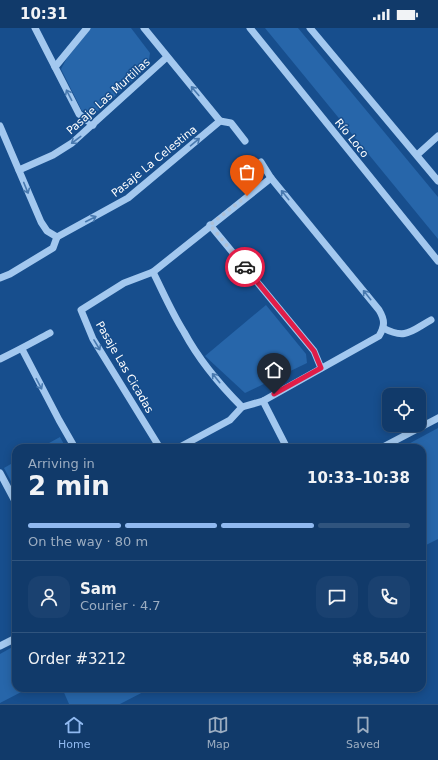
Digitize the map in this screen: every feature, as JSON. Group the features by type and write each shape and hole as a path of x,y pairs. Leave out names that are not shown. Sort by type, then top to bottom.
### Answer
{"street":[{"path":"36,28 79,114 93,125"},
{"path":"55,67 87,28"},
{"name":"Río Loco","path":"250,28 438,261"},
{"path":"310,28 438,181"},
{"path":"147,29 167,57 220,121 231,123 245,141"},
{"name":"Pasaje Las Murtillas","path":"19,170 53,155 72,143 93,125 100,116 167,57"},
{"name":"Pasaje La Celestina","path":"57,237 128,198 220,121"},
{"path":"0,126 44,228 57,237 53,248 0,278"},
{"path":"417,155 438,136"},
{"path":"185,444 230,420 242,407 263,401 379,336 383,328 384,318 379,310 271,178 261,162"},
{"name":"Pasaje Las Cicadas","path":"158,444 93,338 81,310 124,283 153,272 210,225 271,178"},
{"path":"210,225 314,351 321,368"},
{"path":"153,272 183,332 217,380 242,407"},
{"path":"383,328 400,335 406,334 431,320"},
{"path":"0,359 22,349 27,344 50,333"},
{"path":"22,349 73,444"},
{"path":"263,401 285,444"},
{"path":"390,444 438,418"},
{"path":"0,473 12,496"},
{"path":"0,646 12,640"}],"shaded area":[{"path":"91,28 131,28 150,53 148,67 98,111 82,111 61,69 67,58"},
{"path":"265,28 298,28 438,197 438,239"},
{"path":"266,305 306,354 307,363 245,393 205,356"},
{"path":"438,428 438,539 426,545 426,444 408,444"},
{"path":"60,437 64,444 47,444"},
{"path":"12,463 12,483 4,468"},
{"path":"12,647 12,692 21,692 0,703 0,654"},
{"path":"64,692 143,692 120,704 69,704"}],"way so far":[{"path":"245,267 210,225 247,196"}],"route":[{"path":"245,267 314,351 321,368 274,394"}]}
